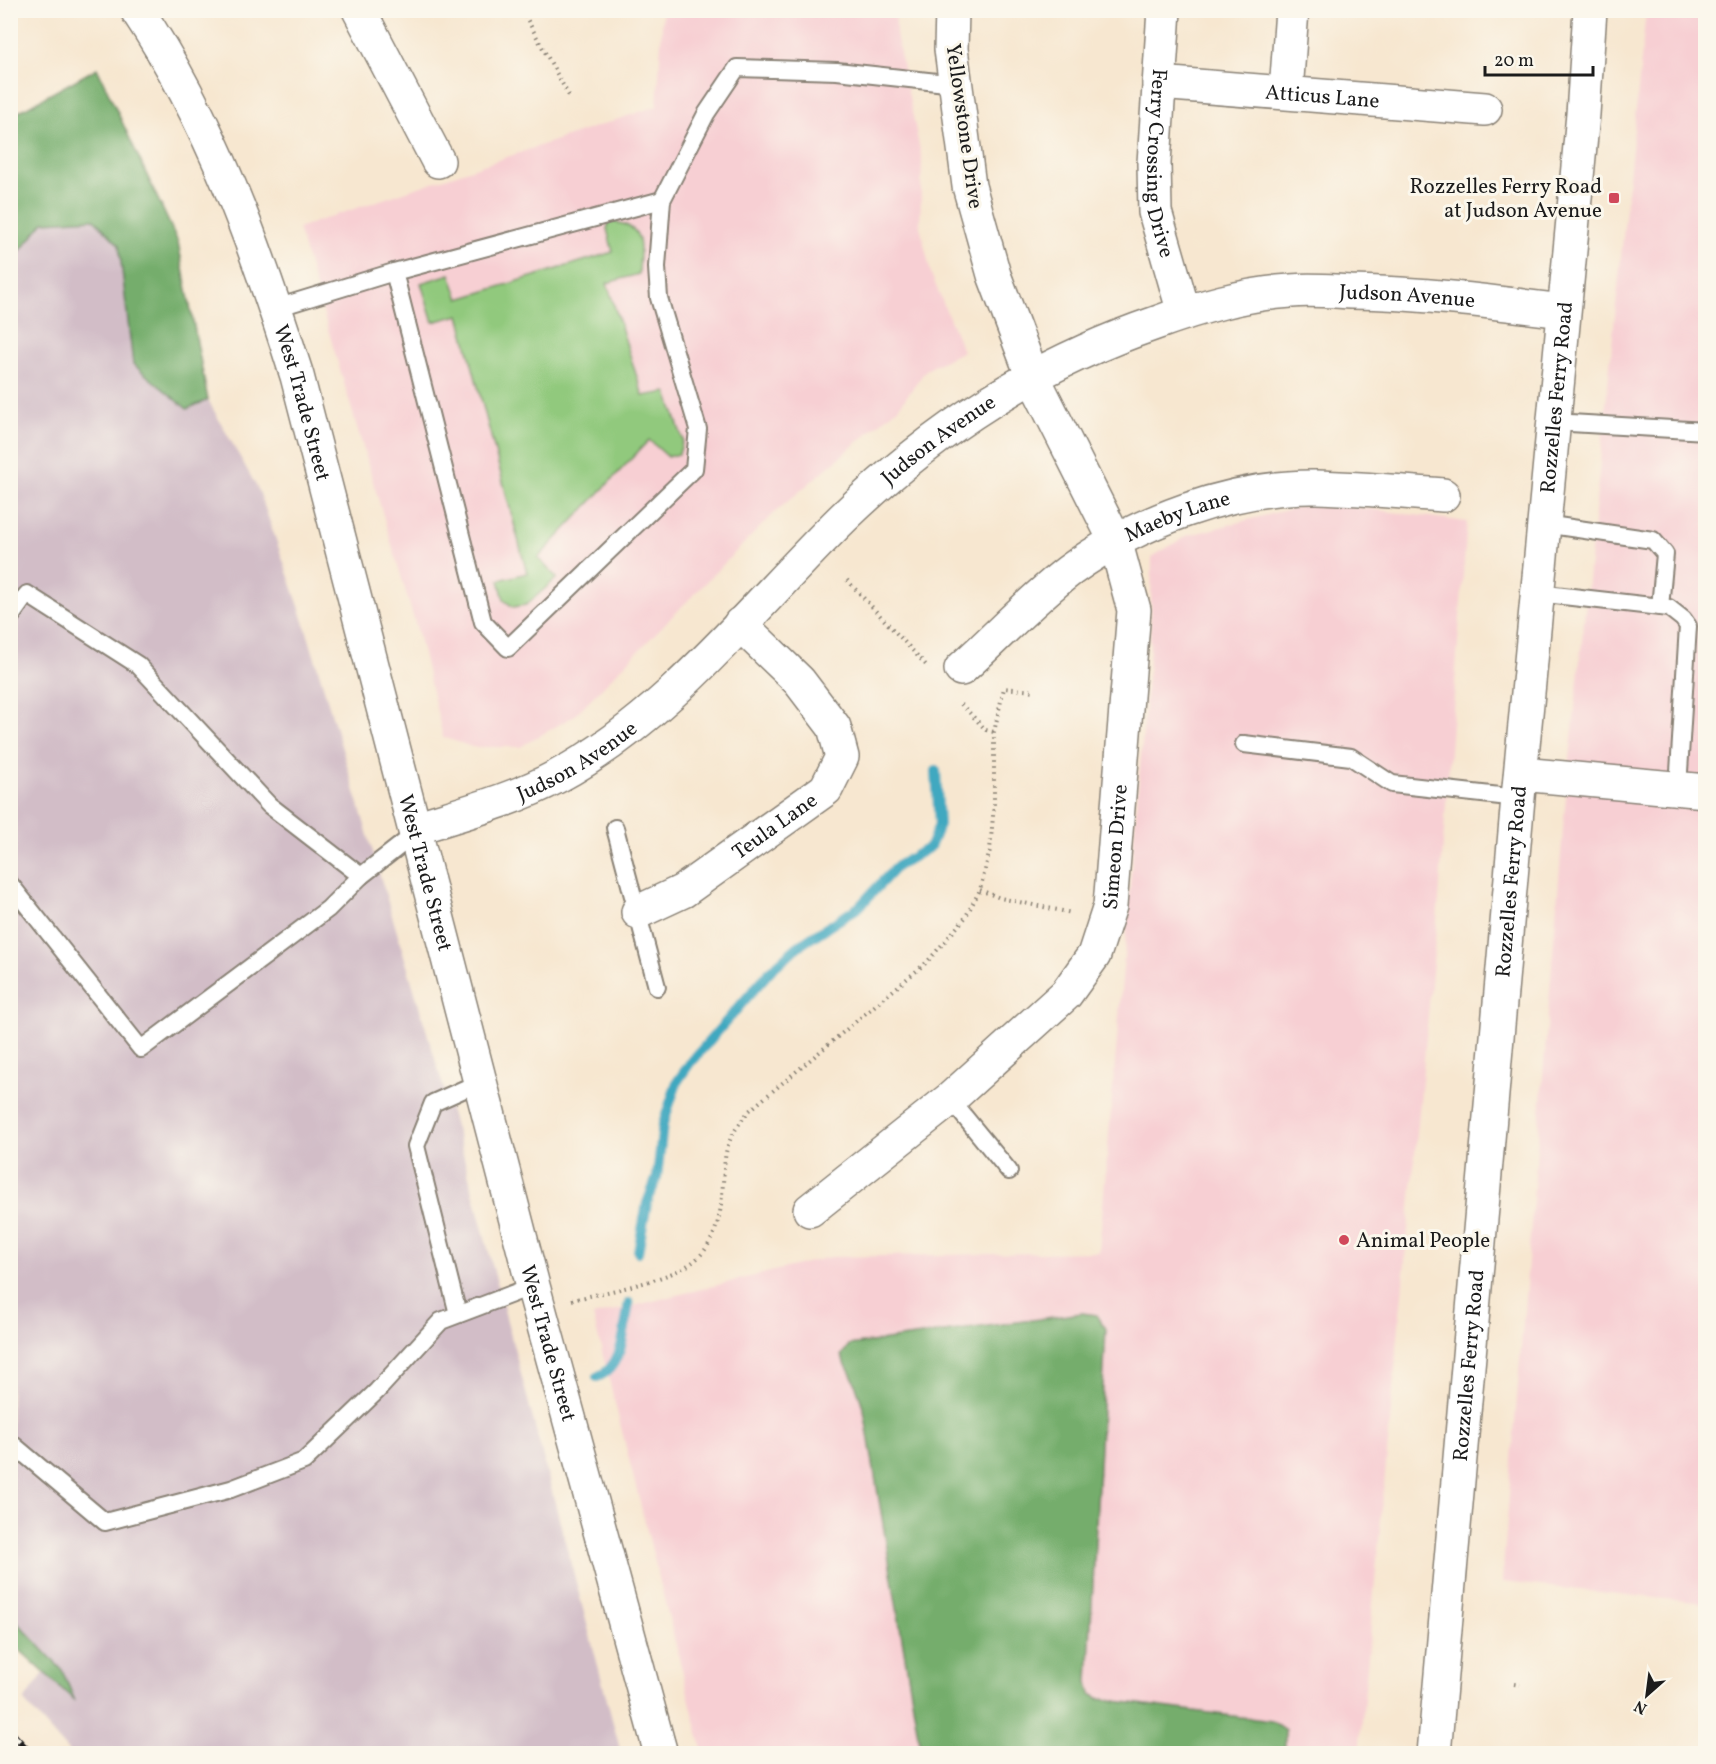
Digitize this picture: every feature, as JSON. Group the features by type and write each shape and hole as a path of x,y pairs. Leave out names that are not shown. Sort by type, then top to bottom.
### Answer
{"street":[{"name":"West Trade Street","path":"137,10 206,132 248,230 297,376 536,1297 661,1754"},
{"path":"359,10 438,161"},
{"name":"Yellowstone Drive","path":"952,10 951,49 969,186 994,275 1032,375"},
{"name":"Ferry Crossing Drive","path":"1164,10 1154,163 1155,212 1184,313"},
{"path":"1286,92 1292,10"},
{"name":"Rozzelles Ferry Road","path":"1434,1754 1519,786 1583,114 1590,10"},
{"name":"Atticus Lane","path":"1159,83 1485,109"},
{"name":"Judson Avenue","path":"415,830 500,801 558,776 620,735 684,680 845,517 921,449 1032,375 1105,340 1184,313 1253,295 1293,290 1421,293 1563,311"},
{"name":"Simeon Drive","path":"810,1210 950,1099 1066,994 1094,955 1110,906 1134,610 1115,540 1032,375"},
{"name":"Maeby Lane","path":"949,679 1068,572 1115,540 1183,510 1248,494 1313,487 1443,495"},
{"name":"Teula Lane","path":"638,912 683,891 826,789 842,757 834,726 799,681 740,624"},
{"path":"1519,786 1692,789"}],"lane":[{"path":"394,272 483,622 508,648 694,469 698,429 659,298 657,267 662,200 706,114 737,68 837,71 956,84"},
{"path":"276,308 394,272 662,200"},
{"path":"1553,422 1706,431"},
{"path":"1544,524 1653,540 1665,554 1660,607"},
{"path":"1537,593 1669,608 1683,619 1688,626 1692,789"},
{"path":"10,618 27,594 138,665 269,805 361,876"},
{"path":"1244,744 1351,758 1392,784 1519,786"},
{"path":"615,828 657,987"},
{"path":"10,884 141,1049 328,909 361,876 415,830"},
{"path":"458,1314 416,1146 433,1103 480,1082"},
{"path":"950,1099 1009,1171"},
{"path":"10,1442 105,1522 231,1489 304,1461 377,1391 441,1321 458,1314 536,1297"}],"path":[{"path":"522,10 569,96"},
{"path":"846,580 949,679 986,730 994,732"},
{"path":"536,1297 670,1274 696,1261 714,1233 721,1210 725,1152 730,1135 749,1111 927,962 964,918 980,890 990,850 994,805 994,732 1004,688 1034,691"},
{"path":"980,890 1000,898 1105,920"},
{"path":"1514,1684 1520,1685"}],"shaded area":[{"path":"663,11 896,11 896,34 922,160 920,226 931,274 963,351 926,370 899,407 773,514 574,716 520,747 472,747 443,737 418,633 298,228 657,106"},
{"path":"1646,11 1705,11 1705,1603 1502,1582 1564,817"},
{"path":"94,219 119,245 133,364 187,408 208,400 259,491 301,612 459,1139 621,1753 70,1753 24,1701 44,1673 74,1699 62,1670 11,1614 11,262 44,222"},
{"path":"1317,502 1467,522 1439,898 1359,1753 703,1753 593,1316 830,1257 1099,1252 1150,649 1152,557 1186,536"}],"green space":[{"path":"97,68 178,242 208,400 187,409 133,364 119,245 94,219 44,222 11,262 11,116"},
{"path":"609,221 621,223 635,231 640,245 639,274 607,283 643,396 667,392 683,440 679,454 668,457 649,440 538,558 557,578 526,605 513,607 504,600 499,580 527,573 459,315 433,322 421,283 450,274 459,299 613,252 607,229"},
{"path":"1082,1313 1097,1315 1106,1329 1088,1682 1091,1694 1100,1699 1272,1721 1285,1730 1285,1753 921,1753 864,1410 854,1380 841,1356 849,1345"},
{"path":"10,1614 62,1670 75,1701 11,1642"}],"waterway":[{"path":"638,1252 647,1203 657,1177 663,1124 677,1082 690,1063 771,970 797,947 859,907 896,867 930,847 939,825 936,771"},
{"path":"597,1377 606,1372 618,1356 629,1303"}],"railway":[{"path":"10,1731 31,1754"}],"place":[{"name":"Rozzelles Ferry Road at Judson Avenue","path":"1614,198"},
{"name":"Animal People","path":"1344,1240"}]}
